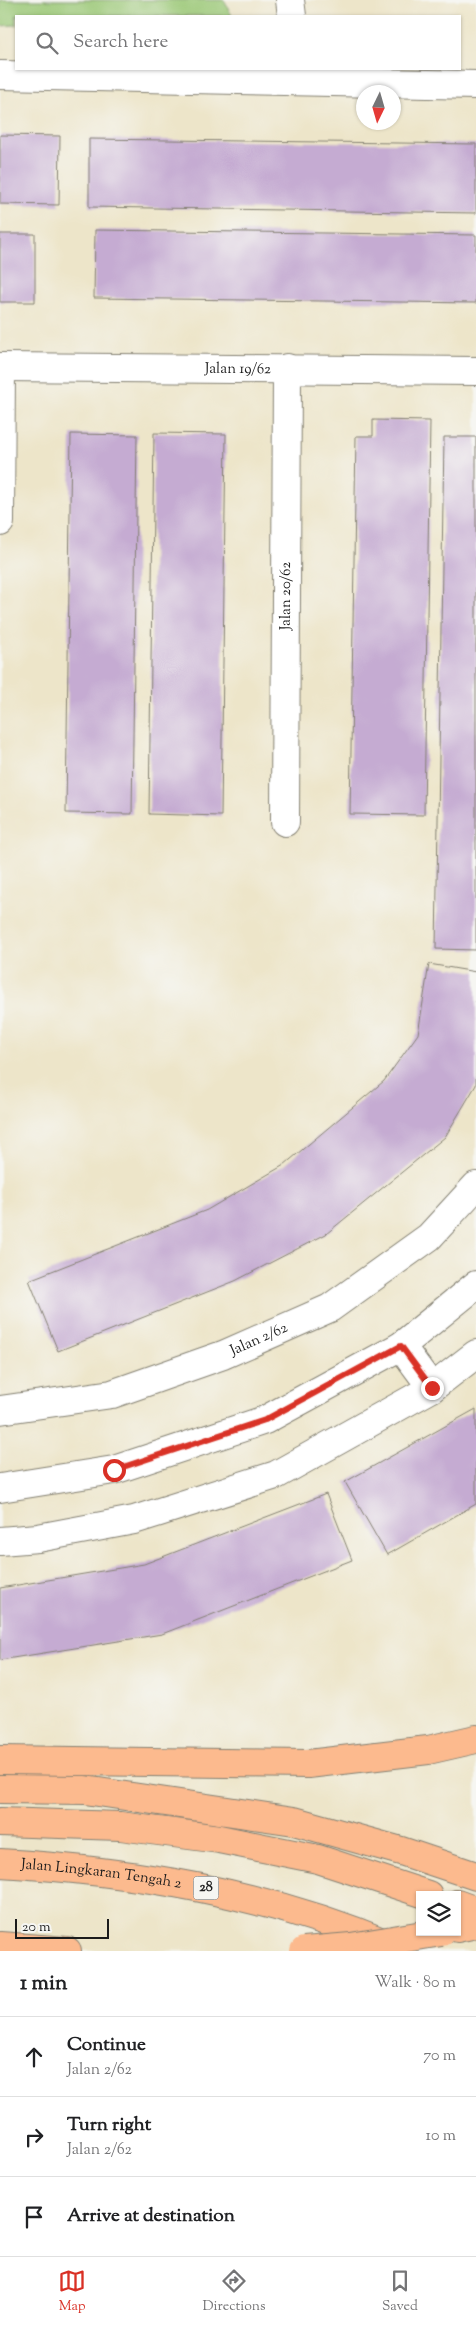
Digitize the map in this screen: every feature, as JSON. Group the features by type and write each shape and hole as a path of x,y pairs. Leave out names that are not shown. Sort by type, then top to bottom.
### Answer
{"highway":[{"path":"0,1760 308,1764 428,1750 476,1739"},
{"path":"0,1789 85,1790 294,1821 401,1851 476,1876"},
{"path":"0,1822 120,1826 219,1839 318,1860 416,1891"},
{"name":"Jalan Lingkaran Tengah 2","path":"0,1862 179,1882 273,1904 404,1951"},
{"path":"461,1905 476,1910"},
{"path":"461,1927 476,1924"},
{"path":"304,1951 351,1947 417,1936"},
{"path":"0,1946 67,1951"}],"street":[{"path":"290,0 292,15"},
{"path":"0,75 297,75 476,86"},
{"path":"0,522 1,367"},
{"name":"Jalan 19/62","path":"1,367 476,371"},
{"name":"Jalan 20/62","path":"285,822 287,368"},
{"name":"Jalan 2/62","path":"0,1410 112,1394 224,1355 330,1308 429,1237 476,1186"},
{"path":"0,1488 114,1470 265,1420 401,1346 476,1285"},
{"path":"401,1346 432,1388"},
{"path":"0,1540 38,1538 134,1520 276,1475 432,1388 476,1354"}],"green space":[{"path":"0,0 224,0 232,15 15,15 15,25 0,26"}],"building":[{"path":"0,135 60,136 59,205 0,204"},
{"path":"89,139 476,144 476,213 89,207"},
{"path":"95,230 476,235 476,303 94,298"},
{"path":"0,234 35,234 35,302 0,302"},
{"path":"373,420 430,421 424,815 350,814 356,436 373,436"},
{"path":"154,433 226,434 221,816 149,814"},
{"path":"71,434 137,435 132,814 66,813"},
{"path":"444,437 476,437 476,950 436,949"},
{"path":"429,964 476,972 476,1085 445,1137 326,1234 235,1281 58,1351 29,1280 207,1210 284,1165 384,1081 418,1034"},
{"path":"476,1409 476,1504 387,1555 345,1482"},
{"path":"326,1494 352,1560 162,1634 0,1660 0,1588 144,1564"}],"route":[{"path":"114,1470 265,1420 401,1346 432,1388"}]}
